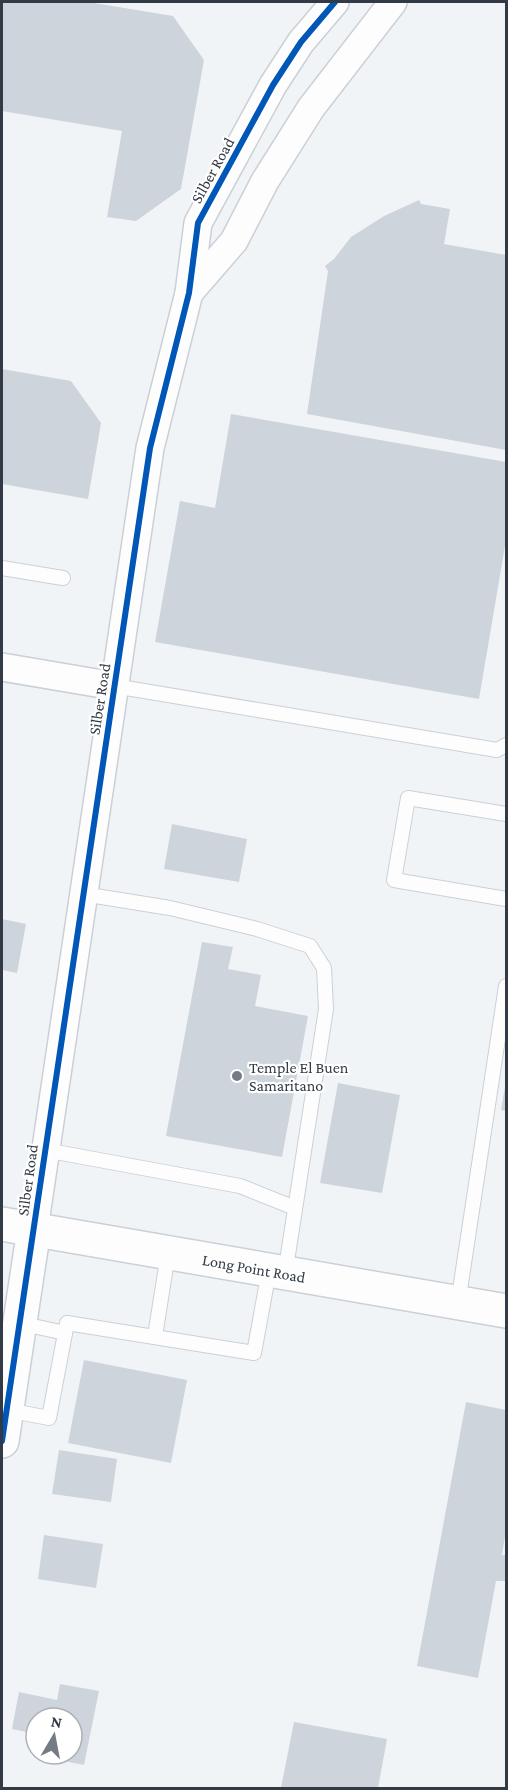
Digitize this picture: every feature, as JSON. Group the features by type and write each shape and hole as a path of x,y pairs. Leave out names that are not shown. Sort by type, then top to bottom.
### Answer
{"main road":[{"name":"Long Point Road","path":"2,1224 507,1311"},
{"name":"Silber Road","path":"4,1425 34,1229"}],"street":[{"name":"Silber Road","path":"34,1229 150,448 189,293 198,223 273,85 301,42 335,2"},
{"name":"Silber Road","path":"189,293 234,241 265,181 310,108 393,2"},
{"path":"2,667 114,686"}],"lane":[{"path":"2,568 63,578"},
{"path":"114,686 497,750 507,745"},
{"path":"507,814 408,798 394,880 507,899"},
{"path":"4,1425 49,1418 67,1323 254,1353 295,1208 326,1009 324,968 310,946 257,929 170,908 83,894"},
{"path":"458,1303 507,986"},
{"path":"45,1150 240,1186 295,1208"},
{"path":"155,1336 168,1254"},
{"path":"19,1323 65,1333"}],"building":[{"path":"2,2 88,2 173,16 204,60 181,189 136,221 107,217 122,131 2,111"},
{"path":"419,200 421,204 450,209 444,244 506,255 506,450 307,414 328,271 325,266 334,259 351,237 384,216"},
{"path":"2,369 71,381 101,423 88,499 2,484"},
{"path":"231,414 506,462 506,540 479,699 155,642 180,501 215,508"},
{"path":"172,824 247,839 239,882 164,869"},
{"path":"2,919 26,924 17,973 2,970"},
{"name":"Temple El Buen Samaritano","path":"202,942 233,947 228,969 261,975 255,1006 308,1016 282,1157 166,1136"},
{"path":"338,1083 400,1095 382,1193 320,1183"},
{"path":"506,1087 506,1111 501,1110"},
{"path":"84,1360 187,1380 171,1463 68,1443"},
{"path":"466,1402 506,1410 506,1530 502,1555 506,1555 506,1581 496,1581 478,1678 417,1666"},
{"path":"59,1450 117,1459 111,1502 52,1494"},
{"path":"44,1535 103,1544 96,1588 38,1579"},
{"path":"60,1684 99,1691 84,1765 84,1706 24,1706 24,1732 12,1729 19,1692 57,1700"},
{"path":"294,1722 387,1739 378,1788 281,1788"}],"cycle path":[{"path":"2,1441 150,448 189,293 198,223 273,85 301,42 335,2"}],"place":[{"name":"Temple El Buen Samaritano","path":"237,1076"}]}
